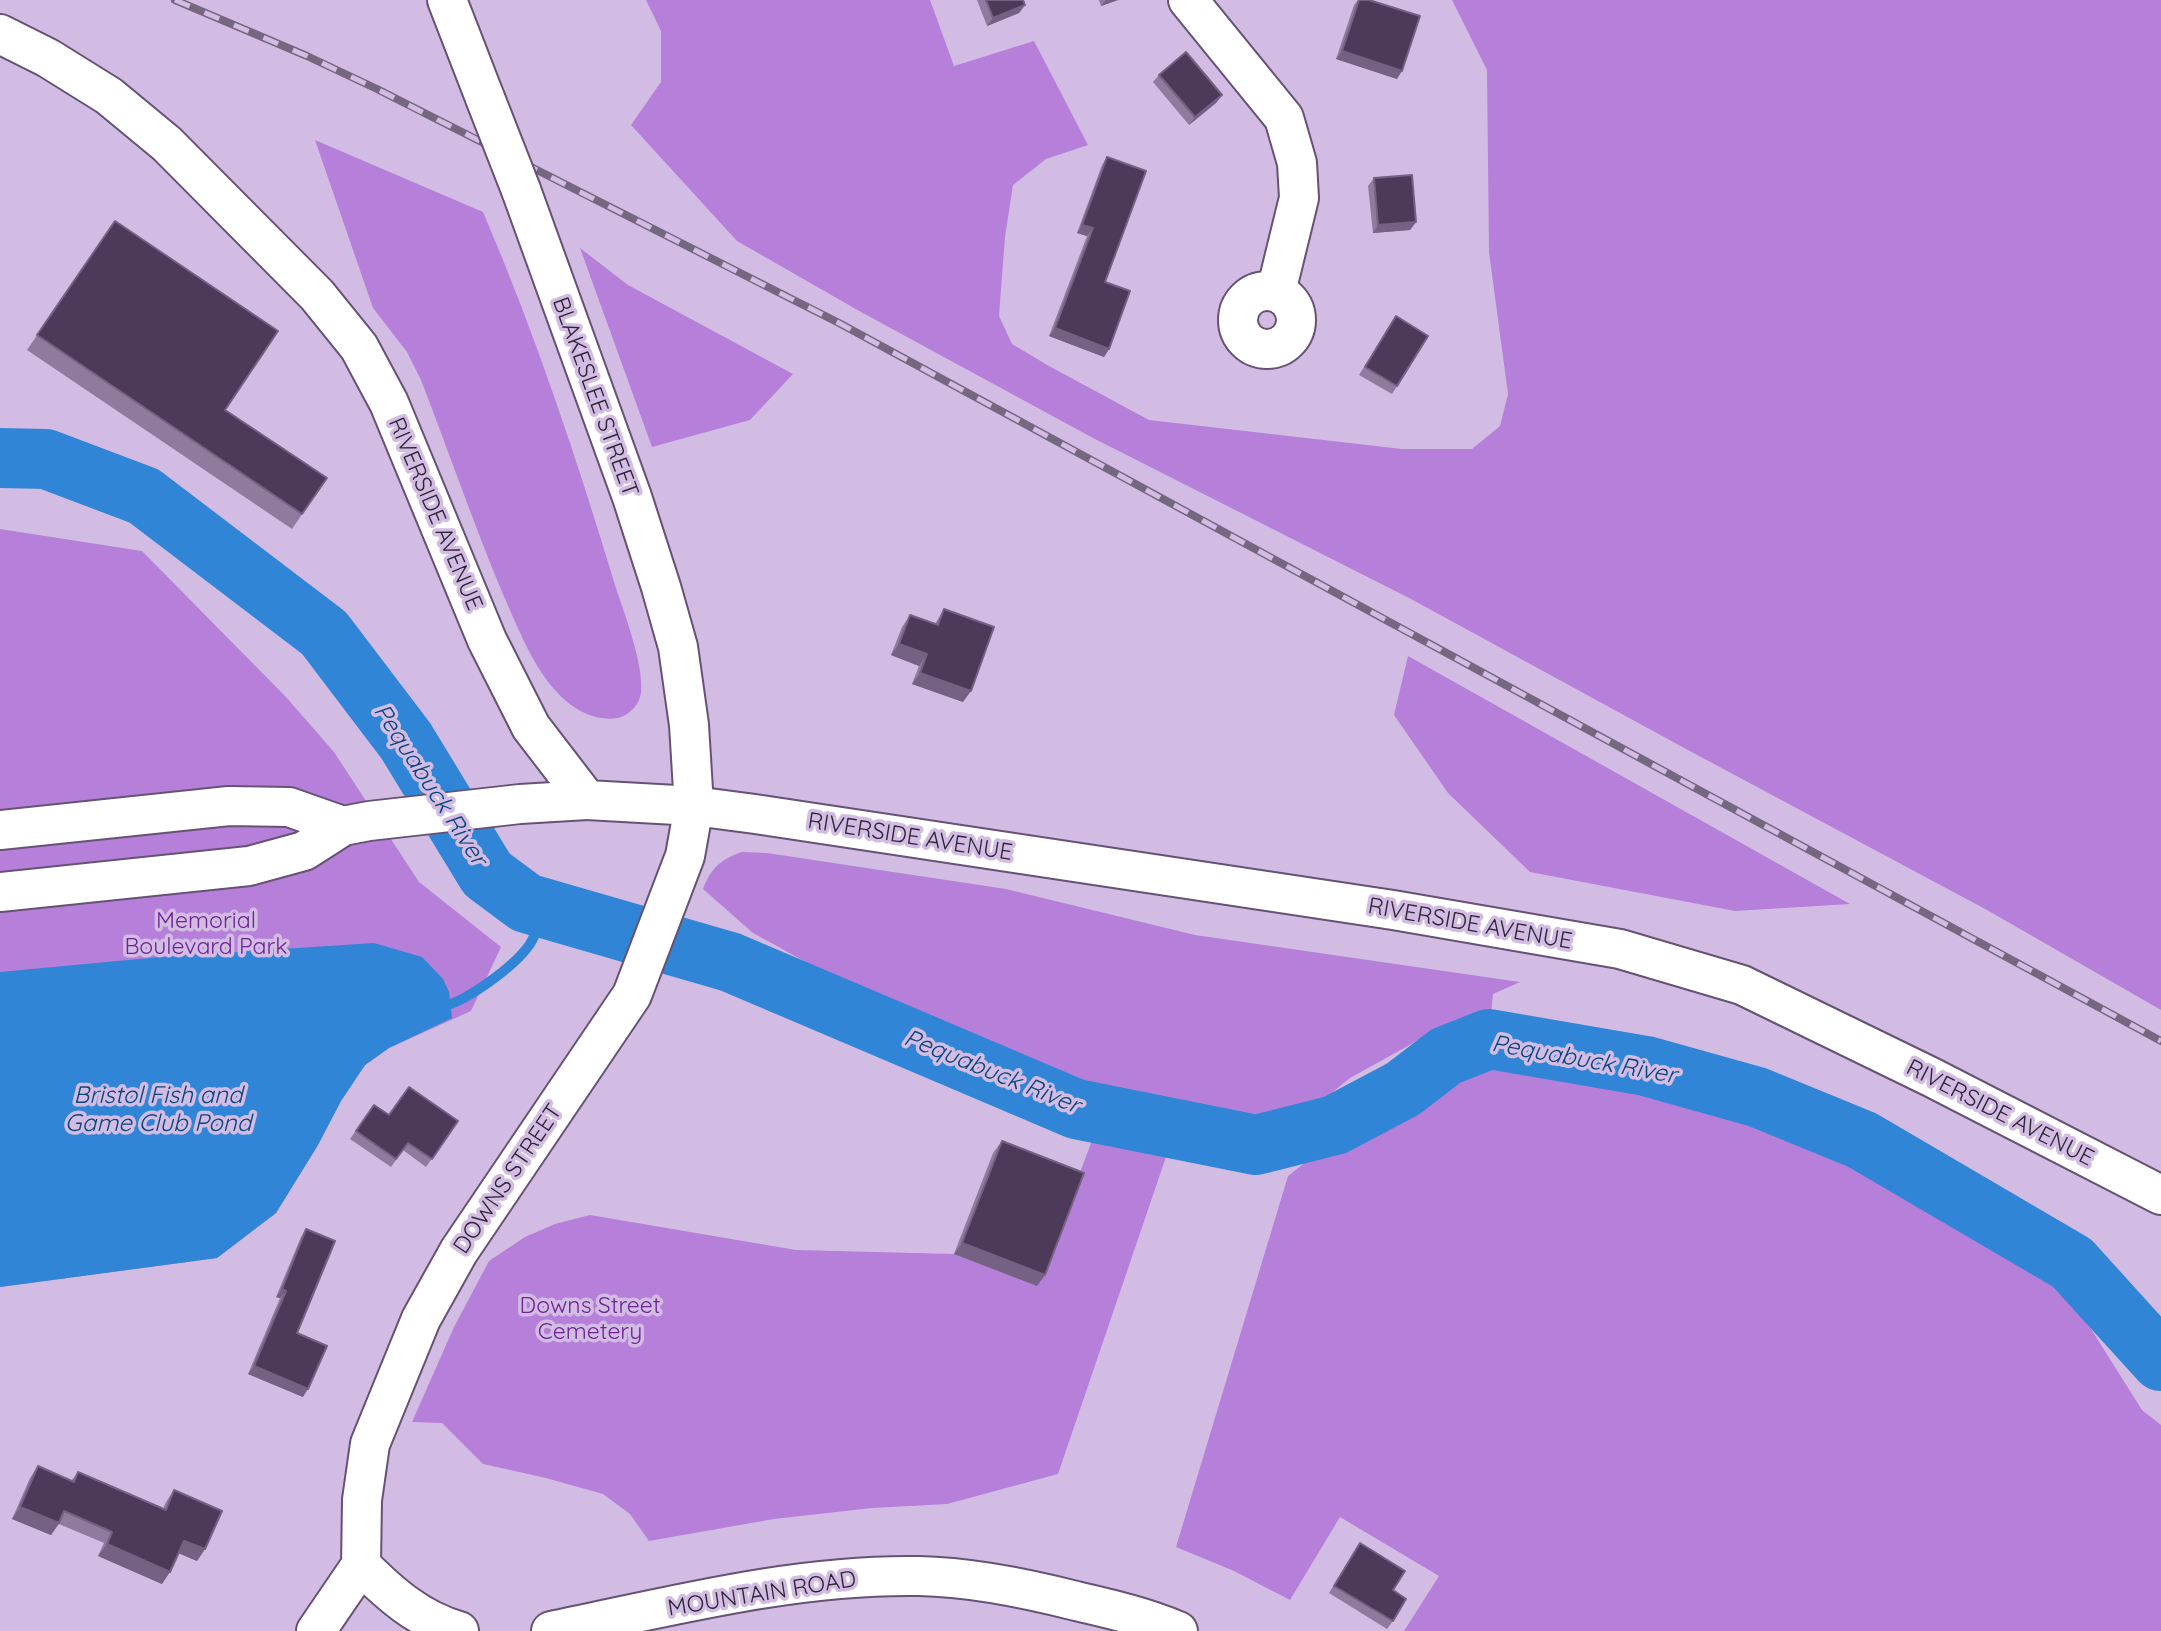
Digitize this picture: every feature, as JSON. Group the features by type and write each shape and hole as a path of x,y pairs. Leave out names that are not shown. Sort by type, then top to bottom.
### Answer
{"main road":[{"name":"BLAKESLEE STREET","path":"447,0 521,190 632,497 661,587 678,648 688,725 694,806"},
{"path":"1188,0 1284,118 1297,163 1299,198 1276,292"},
{"name":"RIVERSIDE AVENUE","path":"0,34 48,58 109,96 167,144 317,295 359,347 389,403 487,640 531,727 587,800 694,806 1393,910 1620,949 1742,985 1931,1077 2161,1195"},
{"path":"0,830 229,806 289,807 356,823 532,803 587,800"},
{"name":"DOWNS STREET","path":"361,1565 362,1500 370,1444 421,1319 458,1251 632,995 685,856 694,806"},
{"path":"0,892 249,866 304,851 356,823"},
{"path":"316,1631 361,1565 384,1588 421,1616 459,1631"},
{"name":"MOUNTAIN ROAD","path":"551,1631 836,1578 920,1576 1017,1586 1148,1618 1178,1631"}],"green space":[{"path":"646,0 930,0 954,66 1034,41 1088,145 1046,159 1013,185 1005,237 999,316 1012,344 1149,420 1402,449 1472,449 1500,426 1508,394 1489,252 1487,70 1452,0 2161,0 2161,1010 1987,910 1411,599 1093,438 737,241 631,125 661,82 661,31"},
{"path":"315,140 483,212 554,397 632,638 639,667 641,692 636,705 627,714 618,718 600,718 575,708 554,689 531,655 491,566 421,380 407,352 373,308"},
{"path":"580,248 628,285 793,374 750,420 652,447"},
{"name":"Memorial Boulevard Park","path":"0,529 142,551 286,697 334,752 419,882 501,947 471,1011 389,1048 365,1065 276,1213 217,1258 0,1287"},
{"path":"1408,656 1850,904 1735,911 1530,872 1448,793 1394,715"},
{"path":"742,852 767,853 1006,889 1195,935 1520,982 1493,994 1491,1014 1444,1026 1350,1078 1323,1100 1284,1114 1236,1118 1147,1108 1081,1093 963,1040 824,972 753,933 703,889 718,865"},
{"path":"1521,1059 1652,1083 1855,1161 2057,1275 2142,1410 2161,1425 2161,1631 1404,1631 1439,1576 1340,1517 1290,1600 1234,1571 1176,1547 1288,1176 1316,1154 1378,1127 1425,1101 1469,1071"},
{"name":"Downs Street Cemetery","path":"1096,1130 1169,1148 1058,1474 947,1504 872,1508 774,1519 649,1541 630,1514 603,1494 483,1464 442,1423 412,1422 454,1327 489,1261 525,1237 555,1224 590,1215 796,1250 954,1254 1037,1286"}],"water":[{"name":"Bristol Fish and Game Club Pond","path":"374,943 422,957 443,979 449,992 452,1018 389,1048 365,1065 276,1213 217,1258 0,1287 0,972 160,957"}],"building":[{"path":"986,0 1023,0 1025,5 993,18"},
{"path":"1359,0 1369,0 1420,16 1402,71 1342,51"},
{"path":"1186,52 1222,95 1195,117 1159,75"},
{"path":"1107,157 1146,171 1105,282 1130,291 1109,349 1055,328 1093,228 1082,225"},
{"path":"1412,175 1416,222 1378,225 1374,178"},
{"path":"115,221 278,331 225,410 327,478 302,514 37,335"},
{"path":"1396,316 1428,336 1397,386 1365,367"},
{"path":"944,609 994,627 971,691 920,673 927,654 899,644 910,615 938,625"},
{"path":"409,1087 458,1121 432,1159 408,1143 396,1159 356,1131 374,1105 389,1115"},
{"path":"1002,1141 1084,1173 1045,1275 962,1243"},
{"path":"306,1229 335,1241 297,1333 327,1346 308,1389 254,1366 286,1291 282,1289"},
{"path":"38,1466 74,1482 78,1472 166,1510 174,1490 222,1511 205,1549 184,1541 170,1572 107,1544 112,1532 64,1511 59,1523 20,1507"},
{"path":"1360,1543 1405,1571 1393,1590 1406,1599 1393,1621 1334,1586"}],"waterway":[{"name":"Pequabuck River","path":"0,458 46,459 144,496 324,633 406,741 487,874 526,903 730,962 1076,1109 1256,1145 1335,1125 1403,1089 1446,1056 1489,1039 1646,1066 1757,1097 1862,1140 2072,1263 2161,1361"},
{"path":"440,1007 476,991 513,963 530,944 546,909"}],"railway":[{"path":"175,0 377,89 839,323 2161,1041"}]}
